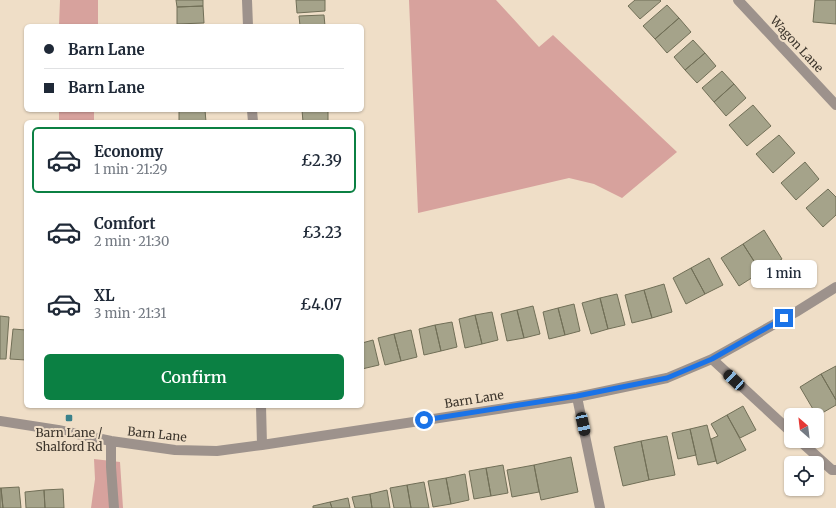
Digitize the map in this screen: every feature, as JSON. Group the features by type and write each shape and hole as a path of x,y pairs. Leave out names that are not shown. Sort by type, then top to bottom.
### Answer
{"street":[{"path":"247,0 248,24"},
{"name":"Wagon Lane","path":"738,0 836,105"},
{"name":"Barn Lane","path":"0,421 58,430 111,442 175,450 217,451 577,396 667,378 712,359 796,312 836,287"},
{"path":"712,359 784,426"},
{"path":"577,396 600,508"},
{"path":"261,408 262,445"},
{"path":"111,442 114,508"},
{"path":"808,448 832,470 836,470"}],"shaded area":[{"path":"60,0 98,0 98,24 59,24"},
{"path":"409,0 496,0 539,47 553,35 677,152 622,198 594,184 569,178 418,213"},
{"path":"59,112 94,112 94,120 59,120"},
{"path":"94,459 120,462 123,508 91,508 95,479"}],"building":[{"path":"176,0 203,0 203,6 177,7"},
{"path":"296,0 325,0 325,11 297,13"},
{"path":"635,0 661,1 640,19 628,6"},
{"path":"815,0 836,0 836,24 813,22"},
{"path":"667,5 679,18 655,39 643,26"},
{"path":"203,6 204,23 177,24 177,7"},
{"path":"324,15 325,24 300,24 299,16"},
{"path":"679,18 691,32 667,53 655,39"},
{"path":"693,40 705,53 685,70 674,57"},
{"path":"705,53 716,66 697,83 685,70"},
{"path":"722,71 734,84 714,102 702,88"},
{"path":"734,84 746,98 726,116 714,102"},
{"path":"753,105 771,126 747,146 729,125"},
{"path":"179,112 205,112 206,120 179,120"},
{"path":"302,112 328,112 328,120 303,120"},
{"path":"779,135 795,153 773,173 756,154"},
{"path":"805,162 819,179 796,200 781,183"},
{"path":"828,189 836,197 836,215 823,227 806,208"},
{"path":"764,230 782,259 761,272 743,244"},
{"path":"743,244 761,272 739,286 721,258"},
{"path":"709,258 723,285 705,294 691,268"},
{"path":"691,268 705,294 686,304 673,278"},
{"path":"664,284 672,312 652,318 644,290"},
{"path":"644,290 652,318 632,323 625,295"},
{"path":"617,294 625,325 608,329 600,298"},
{"path":"600,298 608,329 591,334 582,303"},
{"path":"574,304 580,331 565,335 558,308"},
{"path":"533,306 540,334 524,338 517,310"},
{"path":"558,308 565,335 549,339 543,312"},
{"path":"517,310 524,338 507,341 501,314"},
{"path":"492,312 498,340 482,344 475,315"},
{"path":"475,315 482,344 465,348 459,319"},
{"path":"0,316 9,317 6,359 0,359"},
{"path":"452,322 457,347 441,351 435,325"},
{"path":"435,325 441,351 424,355 419,329"},
{"path":"13,329 24,330 24,360 10,359"},
{"path":"411,330 417,357 401,361 394,334"},
{"path":"394,334 401,361 385,365 378,338"},
{"path":"373,340 379,365 364,369 364,342"},
{"path":"836,366 836,400 821,374"},
{"path":"821,374 836,400 836,405 824,412 824,408 812,408 800,387"},
{"path":"743,406 756,430 740,438 727,415"},
{"path":"727,415 746,450 717,464 711,439 718,436 711,424"},
{"path":"707,425 716,461 698,465 690,429"},
{"path":"690,429 696,455 678,459 672,433"},
{"path":"667,436 675,475 649,480 641,441"},
{"path":"641,441 649,480 623,486 614,447"},
{"path":"571,457 578,492 541,500 534,465"},
{"path":"503,465 508,493 491,496 486,468"},
{"path":"534,465 539,492 512,497 507,470"},
{"path":"486,468 491,496 474,499 469,471"},
{"path":"465,474 469,500 451,504 446,478"},
{"path":"446,478 451,504 433,507 428,481"},
{"path":"424,482 429,508 411,508 407,485"},
{"path":"407,485 411,508 394,508 390,488"},
{"path":"19,487 21,508 3,508 1,488"},
{"path":"1,488 3,508 0,508"},
{"path":"63,489 64,508 45,508 44,490"},
{"path":"44,490 45,508 26,508 25,492"},
{"path":"387,490 390,508 372,508 370,494"},
{"path":"370,494 372,508 355,508 352,497"},
{"path":"348,498 350,508 332,508 330,502"},
{"path":"330,502 332,508 313,508 313,506"}],"place":[{"name":"Barn Lane / Shalford Rd","path":"69,418"}],"route":[{"path":"424,420 577,396 667,378 712,359 784,318"}]}
